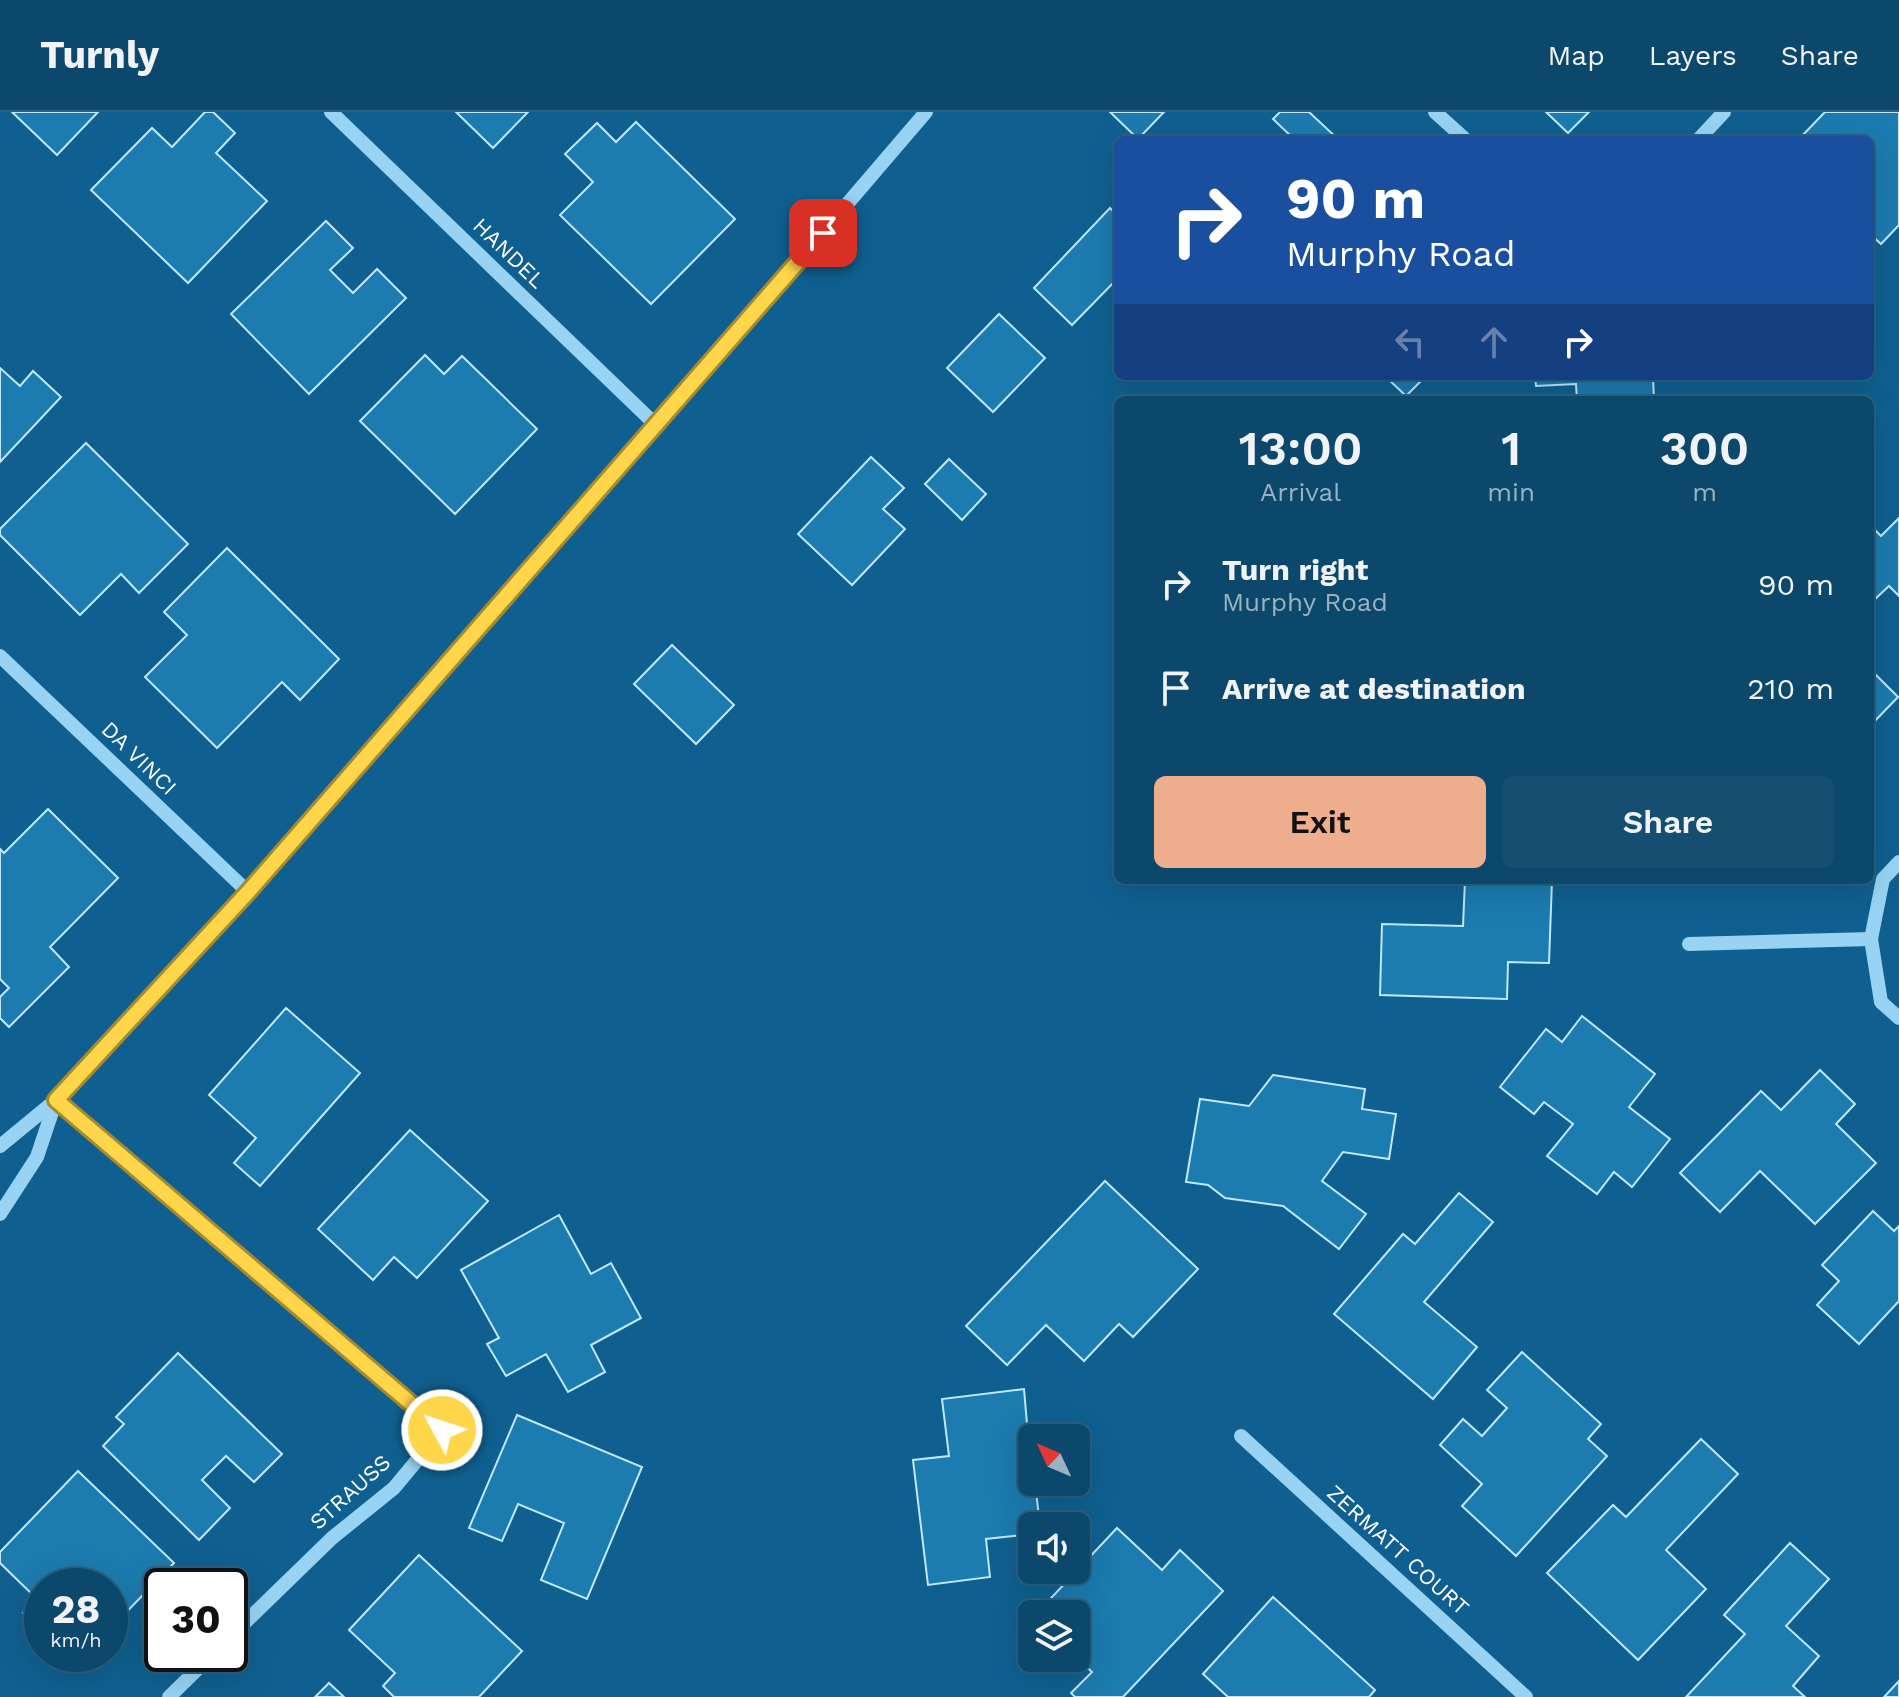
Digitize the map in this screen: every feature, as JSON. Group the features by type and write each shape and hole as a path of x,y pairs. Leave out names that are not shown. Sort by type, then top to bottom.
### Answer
{"street":[{"name":"HANDEL","path":"331,112 657,426"},
{"path":"0,1146 56,1100 248,892 657,426 926,112"},
{"path":"1435,112 1462,136"},
{"path":"1702,136 1724,112"},
{"name":"DA VINCI","path":"0,656 248,892"},
{"path":"1899,862 1883,879 1871,939 1881,1002 1899,1018"},
{"path":"1689,944 1871,939"},
{"path":"0,1214 37,1157 56,1100"},
{"name":"STRAUSS","path":"56,1100 442,1430 394,1488 332,1538 248,1620"},
{"name":"ZERMATT COURT","path":"1241,1436 1526,1697"},
{"path":"169,1697 195,1672"}],"building":[{"path":"12,112 98,112 57,155"},
{"path":"205,112 213,112 235,133 216,153 267,201 188,283 91,190 152,128 172,147"},
{"path":"456,112 528,112 493,148"},
{"path":"1110,112 1164,112 1141,136 1135,136"},
{"path":"1280,112 1309,112 1335,136 1291,136 1273,119"},
{"path":"1546,112 1589,112 1568,133"},
{"path":"1825,112 1899,112 1899,225 1881,244 1874,238 1874,136 1802,136"},
{"path":"636,122 735,219 651,304 560,215 593,182 565,154 597,123 616,142"},
{"path":"1110,208 1114,212 1114,282 1072,325 1034,288"},
{"path":"326,221 353,248 330,270 353,293 377,269 406,298 309,394 231,314"},
{"path":"999,314 1045,358 993,412 947,368"},
{"path":"425,355 444,374 462,356 537,429 455,514 360,421"},
{"path":"0,368 20,386 33,371 61,397 0,462"},
{"path":"1389,380 1422,380 1406,396"},
{"path":"1535,380 1653,380 1654,396 1577,396 1576,384 1536,386"},
{"path":"86,443 188,544 139,593 121,574 80,615 0,535 0,529"},
{"path":"871,457 904,488 883,509 905,529 852,585 798,534"},
{"path":"949,459 986,494 962,520 925,484"},
{"path":"1899,518 1899,596 1889,586 1874,600 1874,529 1881,536"},
{"path":"227,548 339,659 300,700 282,682 217,748 145,677 187,635 164,612"},
{"path":"672,645 734,705 696,744 634,684"},
{"path":"1874,673 1898,697 1874,722"},
{"path":"48,809 118,878 50,947 69,967 9,1027 0,1018 0,997 9,988 0,979 0,849 4,853"},
{"path":"1465,884 1552,884 1549,963 1508,962 1507,999 1380,995 1382,924 1463,926"},
{"path":"286,1008 360,1073 260,1186 234,1163 256,1138 209,1095"},
{"path":"1582,1016 1655,1074 1629,1107 1670,1139 1632,1187 1614,1172 1597,1194 1547,1156 1573,1124 1544,1102 1534,1114 1500,1087 1546,1029 1562,1042"},
{"path":"1820,1070 1855,1104 1836,1124 1876,1163 1815,1224 1760,1171 1720,1212 1680,1173 1761,1091 1781,1110"},
{"path":"1273,1075 1365,1089 1362,1109 1396,1114 1389,1159 1343,1152 1322,1181 1366,1214 1339,1249 1283,1206 1225,1198 1208,1185 1186,1182 1200,1099 1249,1106"},
{"path":"410,1130 488,1201 417,1278 394,1257 373,1280 318,1229"},
{"path":"1105,1181 1198,1269 1133,1337 1119,1324 1084,1361 1046,1325 1007,1365 966,1326"},
{"path":"1459,1193 1493,1222 1424,1302 1477,1347 1433,1399 1334,1314 1403,1234 1415,1244"},
{"path":"1873,1211 1894,1231 1899,1226 1899,1301 1859,1344 1817,1305 1839,1281 1822,1265"},
{"path":"559,1215 591,1274 611,1263 641,1318 591,1345 605,1372 568,1392 546,1354 506,1376 487,1344 499,1338 461,1270"},
{"path":"1522,1352 1601,1424 1588,1439 1607,1456 1516,1556 1462,1506 1482,1484 1440,1445 1463,1419 1482,1436 1507,1408 1487,1390"},
{"path":"178,1353 282,1454 254,1482 226,1456 202,1480 230,1508 199,1540 103,1446 124,1424 116,1417"},
{"path":"1024,1389 1027,1424 1018,1424 1018,1496 1037,1496 1038,1512 1018,1512 1018,1536 986,1539 990,1577 928,1585 913,1460 949,1456 942,1399"},
{"path":"517,1415 642,1467 587,1599 541,1580 564,1523 518,1504 502,1541 469,1528"},
{"path":"1701,1439 1738,1474 1666,1550 1706,1589 1638,1660 1547,1573 1613,1505 1626,1517"},
{"path":"78,1471 174,1563 169,1568 144,1568 144,1594 128,1610 128,1568 24,1568 24,1586 0,1563 0,1552"},
{"path":"1117,1528 1162,1570 1180,1550 1223,1591 1123,1697 1075,1697 1071,1693 1092,1672 1090,1600 1049,1600 1064,1584 1090,1584 1090,1557"},
{"path":"1790,1543 1829,1579 1786,1626 1819,1656 1793,1686 1805,1697 1686,1697 1745,1634 1724,1615"},
{"path":"419,1555 522,1651 479,1697 394,1697 383,1686 395,1673 349,1630"},
{"path":"1273,1597 1375,1690 1369,1697 1228,1697 1203,1674"},
{"path":"1899,1681 1899,1697 1884,1697"},
{"path":"329,1683 344,1697 315,1697"}],"route":[{"path":"442,1430 56,1100 248,892 823,233"}]}
